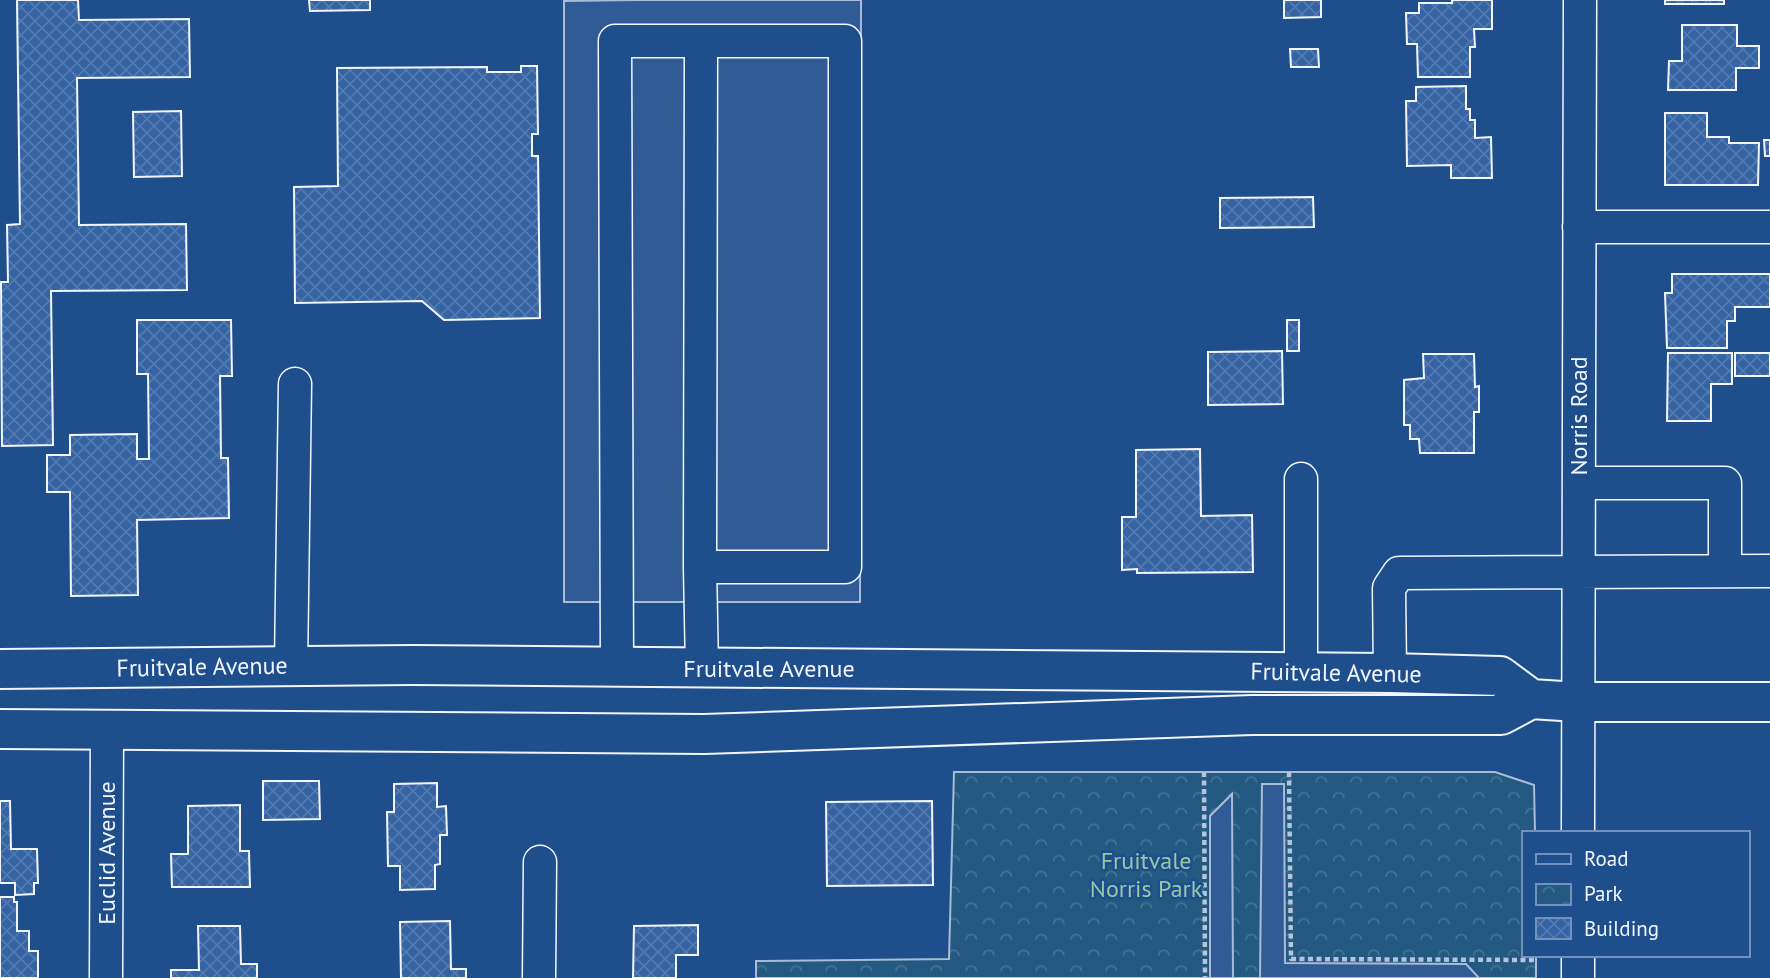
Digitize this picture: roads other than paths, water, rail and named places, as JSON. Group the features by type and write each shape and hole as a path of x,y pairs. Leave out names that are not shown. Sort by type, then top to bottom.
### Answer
{"main road":[{"name":"Fruitvale Avenue","path":"0,669 290,666 1390,673 1500,676 1531,699 1501,715 1252,715 704,734 0,729"},
{"path":"852,669 853,728"},
{"path":"1531,699 1578,702 1770,702"}],"street":[{"name":"Norris Road","path":"1578,831 1580,0"},
{"path":"617,668 615,41 845,41 845,567 701,567"},
{"path":"701,41 702,669"},
{"path":"1579,227 1770,227"},
{"path":"290,666 295,384"},
{"path":"1301,479 1301,673"},
{"path":"1579,483 1725,483 1725,571"},
{"path":"1390,673 1389,588 1399,573 1770,571"},
{"name":"Euclid Avenue","path":"106,978 107,729"},
{"path":"539,978 540,862"},
{"path":"1578,957 1578,978"}],"park label":[{"name":"Fruitvale Norris Park","path":"1146,875"}]}
